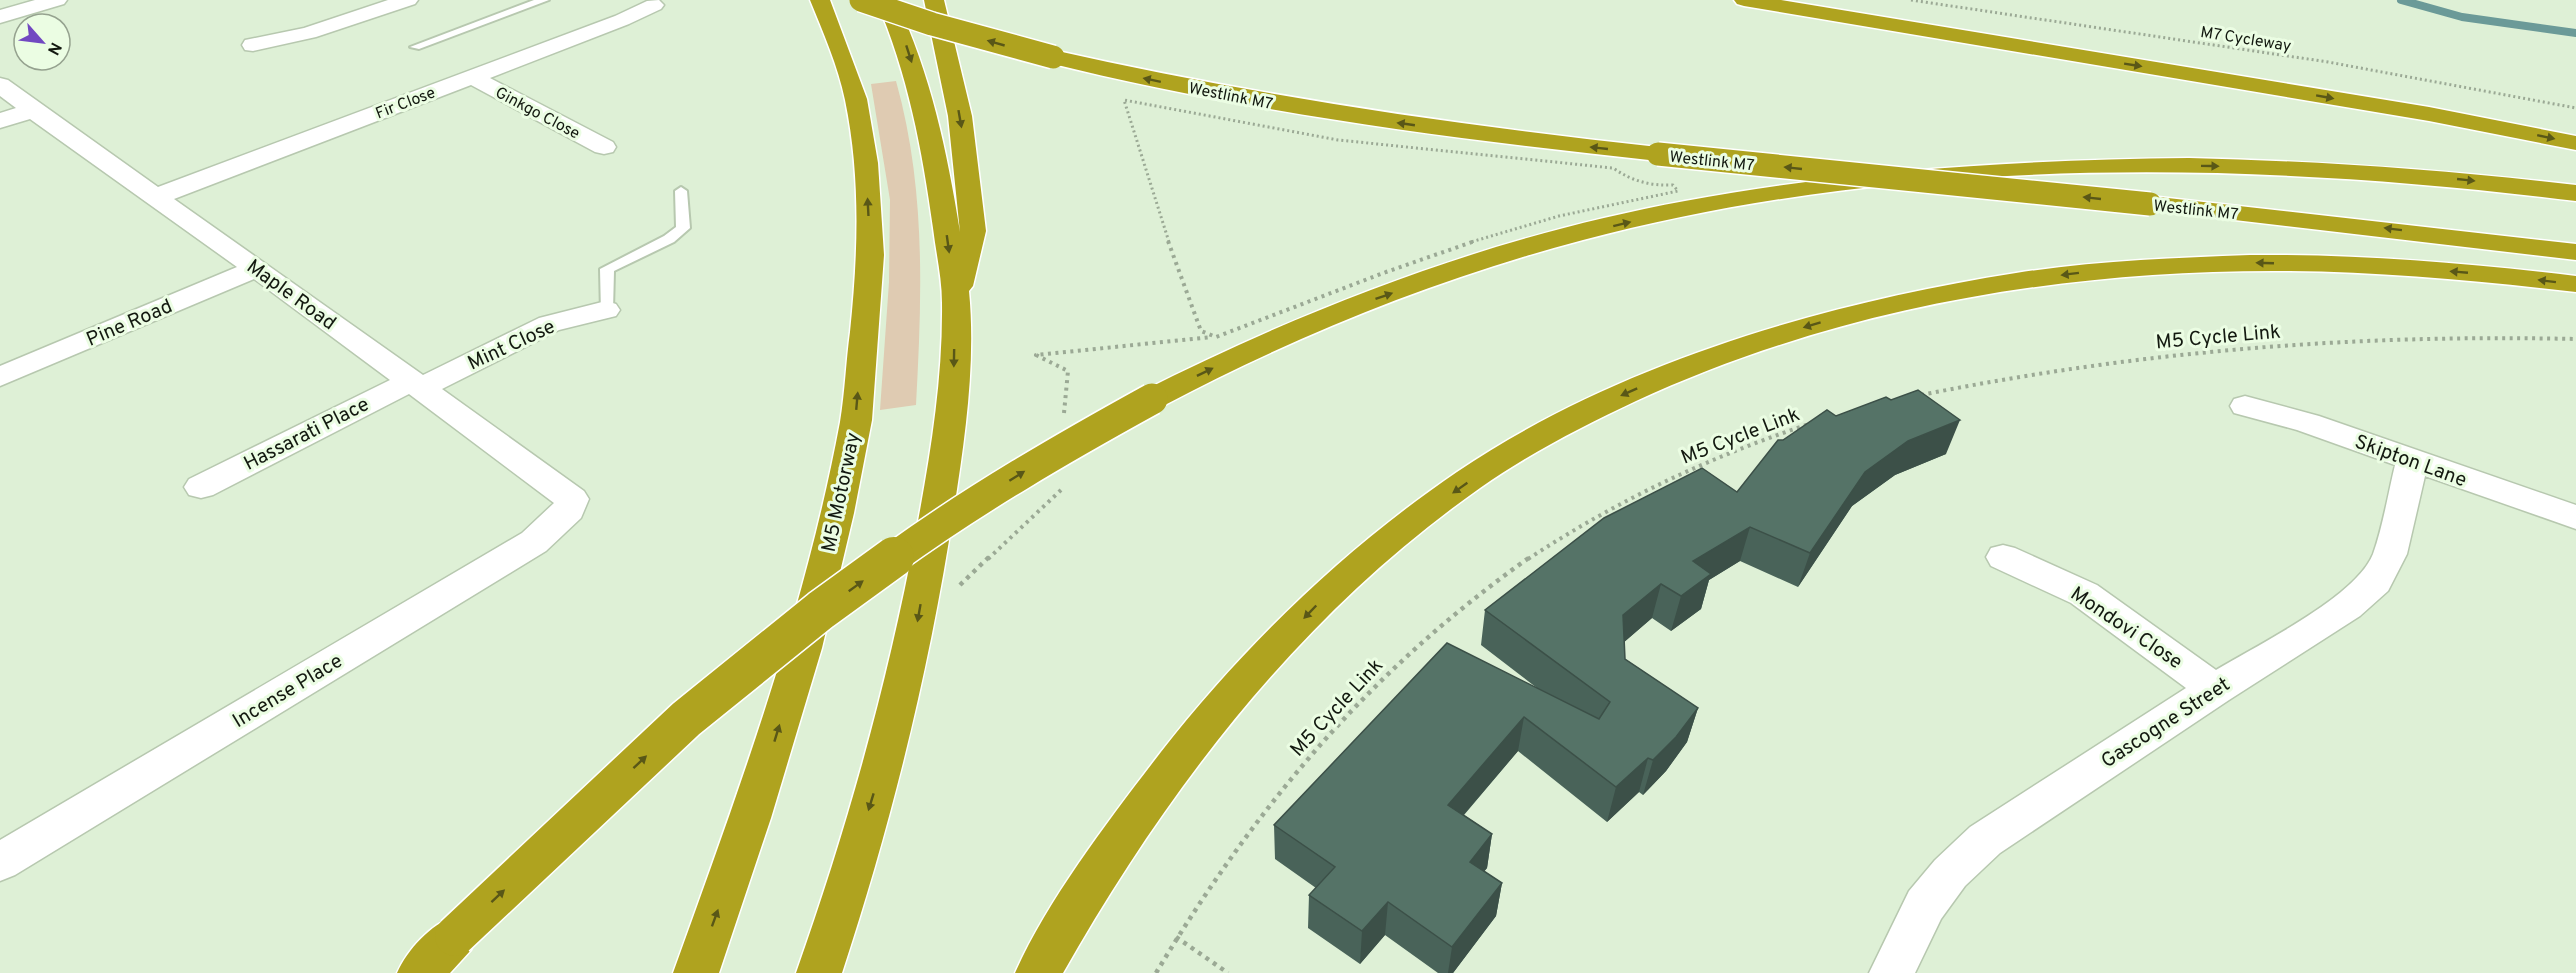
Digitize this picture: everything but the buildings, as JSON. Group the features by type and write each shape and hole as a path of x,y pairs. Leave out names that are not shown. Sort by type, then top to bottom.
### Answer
{"highway":[{"name":"M5 Motorway","path":"696,973 750,819 803,648 837,513 856,420 871,255 866,163 856,99 838,44 820,0"},
{"name":"Westlink M7","path":"861,0 932,24 1053,57 1200,89 1364,118 1658,154 2325,222 2576,252"},
{"path":"819,973 889,745 917,625 944,470 954,380 956,299 940,184 924,97 899,26 886,0"},
{"path":"934,0 960,116 973,231 956,299"},
{"path":"1744,0 2516,130 2576,143"},
{"path":"1778,0 2075,55"},
{"path":"420,973 455,936 686,719 821,610 942,523 1049,456 1152,399 1258,346 1360,304 1457,270 1566,238 1684,209 1812,189 2025,170 2152,166 2357,171 2465,179 2576,193"},
{"path":"1038,973 1108,860 1187,750 1225,703 1320,602 1378,548 1487,469 1566,424 1657,380 1767,338 1869,309 1959,290 2106,270 2251,263 2367,266 2576,284"}],"street":[{"path":"0,17 57,0"},
{"path":"253,45 309,33 408,0"},
{"name":"Fir Close","path":"155,197 472,77 654,5"},
{"name":"Ginkgo Close","path":"472,77 604,147"},
{"name":"Maple Road","path":"0,85 257,268 572,499 569,510"},
{"path":"0,121 33,110"},
{"name":"Pine Road","path":"0,377 257,268"},
{"name":"Mint Close","path":"416,384 549,324 606,310"},
{"name":"Hassarati Place","path":"201,487 416,384"},
{"name":"Skipton Lane","path":"2245,406 2308,423 2576,517"},
{"name":"Gascogne Street","path":"1892,973 1925,905 1950,873 1985,840 2215,689 2347,607 2374,582 2390,554 2412,461"},
{"name":"Incense Place","path":"0,862 534,542 569,510"},
{"name":"Mondovi Close","path":"2003,557 2084,594 2215,689"}],"lane":[{"path":"415,46 544,0"},
{"path":"606,310 607,269 669,238 683,228 681,191"}],"path":[{"name":"M7 Cycleway","path":"1911,0 2289,56 2471,87 2576,108"},
{"path":"1124,100 1338,140 1613,168 1627,178 1654,187 1673,185 1678,191 1632,198 1570,213 1445,249 1216,337 1201,332 1176,266 1124,100"},
{"name":"M5 Cycle Link","path":"1918,396 2065,368 2237,348 2436,338 2576,339"},
{"name":"M5 Cycle Link","path":"1155,973 1216,874 1293,775 1337,723 1440,624 1507,574 1598,514 1666,479 1718,457 1818,421"},
{"path":"1176,937 1228,973"}],"shaded area":[{"path":"896,81 913,161 920,242 920,323 916,405 880,410 889,282 890,200 871,84"}],"waterway":[{"path":"2401,0 2462,17 2576,33"}]}
